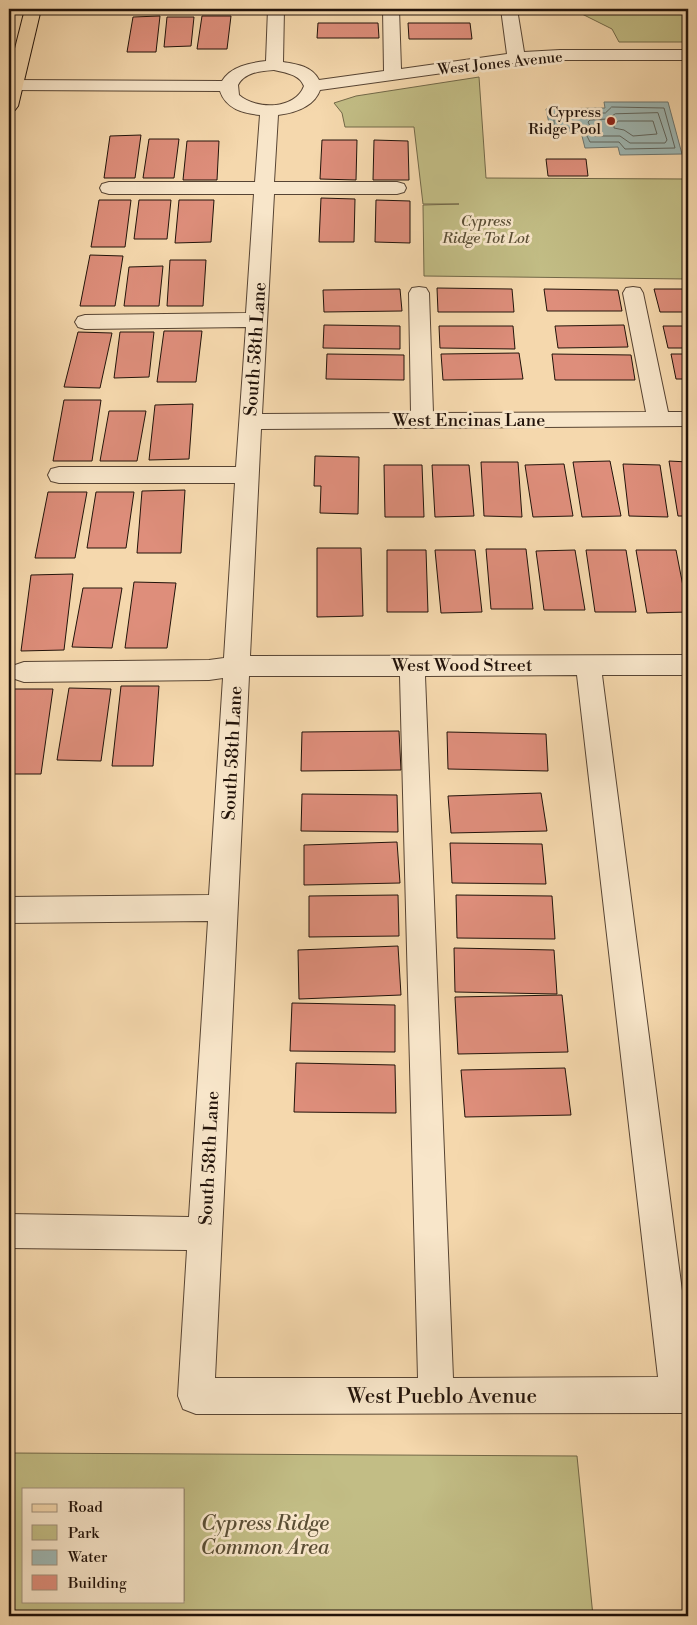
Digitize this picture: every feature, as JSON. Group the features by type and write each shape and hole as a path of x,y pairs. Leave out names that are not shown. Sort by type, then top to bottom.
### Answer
{"main road":[{"path":"9,106 12,85 34,9"}],"street":[{"path":"274,65 276,9"},
{"path":"391,9 393,75"},
{"path":"509,9 516,58"},
{"name":"West Jones Avenue","path":"314,86 516,58 560,55 688,55"},
{"path":"274,65 286,66 305,74 311,79 314,86 312,94 296,106 269,111 256,110 239,103 230,93 229,86 232,79 239,73 249,69 274,65"},
{"path":"12,85 229,86"},
{"name":"South 58th Lane","path":"196,1396 269,111"},
{"path":"110,188 265,190 397,188"},
{"path":"419,292 422,420"},
{"path":"633,293 659,419"},
{"path":"85,322 256,320"},
{"name":"West Encinas Lane","path":"250,422 688,418"},
{"path":"59,475 247,475"},
{"path":"588,664 683,1395"},
{"path":"412,665 436,1396"},
{"name":"West Wood Street","path":"24,672 209,670 237,666 688,665"},
{"path":"9,910 223,908"},
{"path":"9,1231 205,1234"},
{"name":"West Pueblo Avenue","path":"196,1396 683,1395"}],"green space":[{"path":"572,9 688,9 688,42 619,42 612,29"},
{"name":"Cypress Ridge Tot Lot","path":"479,77 486,178 688,179 688,279 424,276 423,205 459,204 423,204 414,127 345,127 342,113 334,103 356,96"},
{"name":"Cypress Ridge Common Area","path":"9,1453 577,1456 593,1616 9,1616"}],"water":[{"name":"Cypress Ridge Pool","path":"604,102 668,102 682,154 620,155 618,147 585,148 581,132 551,133 546,109 605,108"}],"building":[{"path":"323,9 378,9 378,14 323,13"},
{"path":"410,9 463,9 464,13 410,14"},
{"path":"160,16 156,52 127,52 133,17"},
{"path":"202,16 231,16 227,49 197,49"},
{"path":"167,17 194,17 191,46 164,47"},
{"path":"318,23 378,23 379,38 317,38"},
{"path":"408,23 470,23 472,39 409,39"},
{"path":"141,135 135,178 104,178 110,136"},
{"path":"149,139 179,139 174,178 143,178"},
{"path":"322,140 357,140 356,180 320,179"},
{"path":"374,140 408,141 409,180 373,180"},
{"path":"187,141 219,141 217,180 183,180"},
{"path":"546,159 586,159 588,176 548,176"},
{"path":"321,198 355,199 354,242 319,242"},
{"path":"99,200 131,200 125,247 91,247"},
{"path":"139,200 171,200 167,239 134,239"},
{"path":"179,200 214,200 211,242 175,243"},
{"path":"376,200 410,201 410,243 375,242"},
{"path":"90,255 123,256 115,306 80,306"},
{"path":"170,260 206,260 203,306 167,306"},
{"path":"163,266 159,306 124,306 129,267"},
{"path":"437,288 512,289 514,312 438,312"},
{"path":"400,289 402,311 324,312 323,290"},
{"path":"544,289 618,290 622,311 547,311"},
{"path":"654,289 688,289 688,312 660,312"},
{"path":"324,325 400,326 400,349 323,348"},
{"path":"624,325 628,347 558,348 555,326"},
{"path":"439,326 513,326 515,349 440,348"},
{"path":"663,326 688,326 688,348 668,348"},
{"path":"164,331 202,331 196,382 157,382"},
{"path":"78,332 112,333 100,388 64,387"},
{"path":"120,332 154,332 149,377 114,378"},
{"path":"519,353 523,379 443,380 441,354"},
{"path":"327,354 404,355 404,380 326,379"},
{"path":"552,354 631,355 635,380 555,380"},
{"path":"671,354 688,354 688,379 676,379"},
{"path":"64,400 101,400 92,461 53,461"},
{"path":"193,404 189,459 149,460 155,405"},
{"path":"109,411 146,411 137,461 100,461"},
{"path":"315,456 359,457 358,514 320,513 321,486 314,486"},
{"path":"610,461 621,516 582,517 573,462"},
{"path":"669,461 688,462 688,516 678,516"},
{"path":"481,462 518,462 522,517 484,516"},
{"path":"564,464 573,516 533,517 525,465"},
{"path":"623,464 660,465 668,517 629,516"},
{"path":"384,465 422,465 424,517 385,517"},
{"path":"432,465 469,465 474,516 435,517"},
{"path":"185,490 181,553 137,553 142,491"},
{"path":"48,492 87,492 75,558 35,558"},
{"path":"96,492 134,492 126,548 87,548"},
{"path":"317,548 361,548 363,616 317,617"},
{"path":"486,549 526,549 533,609 491,609"},
{"path":"387,550 426,550 428,612 387,612"},
{"path":"435,550 475,550 482,612 441,613"},
{"path":"575,550 585,610 544,610 536,551"},
{"path":"586,550 626,550 636,612 595,612"},
{"path":"636,550 676,550 688,612 647,613"},
{"path":"73,574 64,650 21,651 31,575"},
{"path":"134,582 176,583 167,648 125,648"},
{"path":"83,588 122,588 112,648 72,647"},
{"path":"121,686 159,686 153,766 112,766"},
{"path":"69,688 111,689 101,761 57,760"},
{"path":"12,689 53,689 41,774 9,774 9,709"},
{"path":"399,731 401,770 301,771 302,732"},
{"path":"447,732 546,734 548,771 448,769"},
{"path":"541,793 547,831 451,833 448,796"},
{"path":"302,794 397,795 398,832 301,831"},
{"path":"397,842 400,883 304,885 304,845"},
{"path":"450,843 542,844 546,884 452,883"},
{"path":"398,895 399,936 309,937 309,896"},
{"path":"456,895 552,896 555,939 457,938"},
{"path":"398,946 401,995 299,999 298,950"},
{"path":"454,948 554,950 557,994 455,992"},
{"path":"562,995 568,1052 458,1054 455,997"},
{"path":"292,1003 395,1005 395,1052 290,1051"},
{"path":"296,1063 395,1065 396,1113 294,1112"},
{"path":"565,1068 571,1115 465,1117 461,1070"}],"place":[{"name":"Cypress Ridge Pool","path":"611,121"}]}
